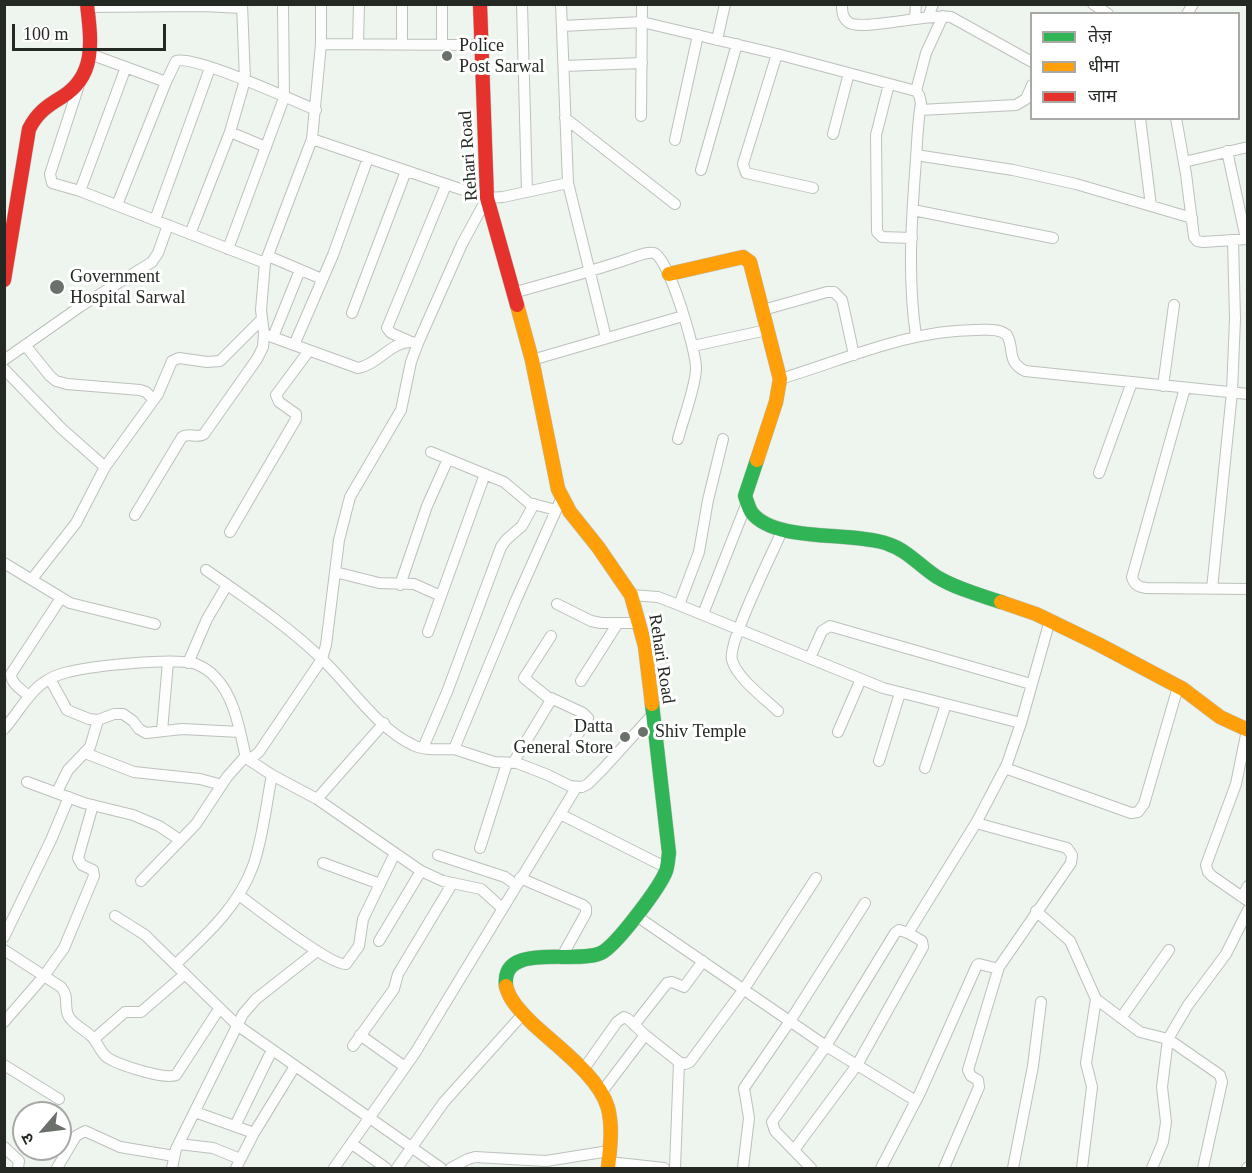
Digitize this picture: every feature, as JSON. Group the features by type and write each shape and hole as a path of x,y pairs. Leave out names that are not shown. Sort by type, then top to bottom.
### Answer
{"main road":[{"name":"Rehari Road","path":"480,4 487,198 532,360 542,416 561,497 631,595 645,645 669,853 667,868"},
{"path":"4,280 29,129 34,117 42,108 79,85 85,74 90,54 87,5"},
{"path":"669,274 743,257 750,262 780,379 776,402 746,488 746,505 756,517 768,526 782,531 860,537 887,543 944,581 1010,603 1050,620 1192,694 1222,719 1247,730"},
{"path":"609,1161 610,1116 601,1093 584,1070 522,1015 507,992 506,974 510,966 526,958 584,958 607,950 660,883 667,868"}],"street":[{"path":"228,249 284,98 283,4"},
{"path":"321,4 321,44 312,139 266,260 261,320 268,336 358,368 370,364 399,344 413,342"},
{"path":"358,44 359,4"},
{"path":"402,4 402,44"},
{"path":"442,4 442,44"},
{"path":"522,4 527,192"},
{"path":"561,4 568,183 606,338"},
{"path":"641,116 642,4"},
{"path":"717,40 725,4"},
{"path":"842,4 845,20 853,25 943,16 958,20 1030,61"},
{"path":"915,18 916,4"},
{"path":"928,17 933,4"},
{"path":"87,5 242,6 245,81 230,132 190,234"},
{"path":"915,91 926,53 943,16"},
{"path":"562,26 642,22 777,54 915,91 920,99 912,238 911,302 916,336"},
{"path":"675,140 698,35"},
{"path":"321,44 481,45"},
{"path":"701,170 737,44"},
{"path":"90,54 166,82"},
{"path":"777,54 743,164 744,169 746,173 813,188"},
{"path":"117,205 176,61 181,59 210,68 316,110"},
{"path":"564,66 642,63"},
{"path":"80,191 126,67"},
{"path":"155,220 210,68"},
{"path":"833,135 849,74"},
{"path":"889,84 876,135 877,232 885,238 912,238"},
{"path":"79,85 50,178 52,183 80,191 228,249 300,270 322,279"},
{"path":"920,110 1016,105 1026,99 1030,90"},
{"path":"565,118 675,204"},
{"path":"1140,120 1151,206"},
{"path":"1176,120 1193,232 1197,241 1247,239 1227,151"},
{"path":"230,132 266,147"},
{"path":"312,139 487,198 568,183"},
{"path":"1184,162 1248,147"},
{"path":"916,155 1076,184 1192,218"},
{"path":"294,345 368,158"},
{"path":"352,313 406,171"},
{"path":"413,342 391,333 387,328 446,184"},
{"path":"141,881 201,818 222,785 243,759 253,757 259,752 322,659 343,523 350,497 400,410 413,342 487,198"},
{"path":"913,210 1053,238"},
{"path":"4,360 152,262 158,253 168,225"},
{"path":"1212,589 1232,392 1235,319 1233,240"},
{"path":"513,293 650,253 661,258 669,274 693,346 696,367 678,439"},
{"path":"135,515 182,437 202,435 257,359 300,270"},
{"path":"763,310 834,292 842,300 854,356"},
{"path":"1163,386 1174,305"},
{"path":"532,360 683,316"},
{"path":"32,579 76,523 105,467 158,394 172,361 179,358 207,362 220,361 261,320"},
{"path":"693,346 767,330"},
{"path":"780,379 916,336 959,330 997,330 1007,334 1012,361 1025,371 1248,394"},
{"path":"25,345 56,381 140,390 153,399"},
{"path":"230,532 296,419 296,414 279,402 276,395 308,352"},
{"path":"4,369 62,429 105,467"},
{"path":"1099,473 1132,382"},
{"path":"1185,388 1132,577 1133,582 1139,587 1146,588 1248,589"},
{"path":"679,605 699,552 723,439"},
{"path":"430,452 510,485 523,500 556,510"},
{"path":"400,585 427,506 448,459"},
{"path":"428,632 485,474"},
{"path":"454,749 561,497"},
{"path":"423,748 447,692 501,547 522,526 534,504"},
{"path":"703,614 746,505"},
{"path":"778,711 741,676 732,662 730,653 782,531"},
{"path":"4,563 61,598 82,607 155,624"},
{"path":"206,570 255,603 322,659 384,723 409,742 423,748 454,749 494,762 510,763 548,774 576,788"},
{"path":"335,572 368,582 414,584 441,596"},
{"path":"188,663 207,620 227,585"},
{"path":"631,595 658,597 900,693 1021,723"},
{"path":"29,696 14,684 11,674 61,598"},
{"path":"557,604 591,621 639,623"},
{"path":"908,933 976,823 1005,768 1021,723 1050,620"},
{"path":"581,681 618,623"},
{"path":"810,658 822,631 830,626 1031,684"},
{"path":"551,636 524,678 550,698 583,713 588,718 571,746"},
{"path":"162,730 168,662"},
{"path":"4,729 41,684 75,670 168,662 188,663 205,668 220,682 236,717 246,758 317,799 422,871 452,884 481,889 502,908"},
{"path":"50,679 67,710 89,719 98,720 114,714 123,714 143,732 182,729 240,732"},
{"path":"838,732 861,679"},
{"path":"1005,768 1131,813 1138,812 1144,804 1178,687"},
{"path":"879,761 900,693"},
{"path":"480,848 510,763 549,704 550,698"},
{"path":"925,768 946,704"},
{"path":"334,1168 405,1067 576,788 588,784 652,715"},
{"path":"57,792 68,770 90,747 98,720"},
{"path":"317,799 384,723"},
{"path":"1247,730 1236,784 1206,861 1208,872 1212,876 1245,899 1248,886"},
{"path":"85,753 134,772 222,785"},
{"path":"176,964 221,919 239,896 249,877 258,851 272,775"},
{"path":"27,782 93,806 140,818 159,826 180,840"},
{"path":"4,937 69,797"},
{"path":"4,1022 44,976 68,942 94,876 93,870 82,865 78,858 93,806"},
{"path":"560,814 667,868"},
{"path":"944,1168 979,1087 978,1080 969,1074 968,1070 999,967 1071,863 1072,855 1067,848 976,823"},
{"path":"239,896 317,951 341,964 350,960 359,946 363,919 395,853"},
{"path":"438,855 584,905 586,913 561,958"},
{"path":"323,863 380,884"},
{"path":"379,941 422,871"},
{"path":"584,1070 620,1018 628,1018 679,1062 685,1064 694,1058 744,989 816,878"},
{"path":"352,1046 394,989 398,974 452,884"},
{"path":"743,1168 749,1118 744,1088 790,1021 865,903"},
{"path":"1152,1168 1163,1142 1166,1122 1162,1087 1168,1039 1188,1005 1226,954 1248,910"},
{"path":"1036,911 1070,941 1096,999 1140,1032 1168,1039 1217,1072 1222,1082 1203,1168"},
{"path":"635,915 826,1046 916,1101"},
{"path":"115,916 146,935 237,1025 441,1168"},
{"path":"794,1150 857,1065 923,947 922,941 908,933 899,930 895,933 826,1046 772,1122 775,1131 811,1168"},
{"path":"4,950 65,991 68,1016 94,1039 105,1056 171,1077 178,1071 219,1009"},
{"path":"1121,1018 1169,950"},
{"path":"172,1168 174,1156 237,1025 256,999 317,951"},
{"path":"634,1025 667,983 672,982 684,987 704,961"},
{"path":"881,1168 916,1101 977,965 999,967"},
{"path":"94,1039 125,1012 141,1012 185,974"},
{"path":"1082,1168 1092,1087 1086,1063 1096,999"},
{"path":"1013,1168 1033,1066 1041,1002"},
{"path":"397,1168 444,1102 522,1015"},
{"path":"360,1035 405,1067"},
{"path":"601,1093 645,1035"},
{"path":"235,1126 272,1050"},
{"path":"675,1168 679,1062"},
{"path":"4,1065 59,1099"},
{"path":"180,1144 213,1148 238,1164 295,1066"},
{"path":"195,1112 254,1133"},
{"path":"57,1168 76,1136 85,1131 120,1147 174,1156"},
{"path":"352,1144 386,1168"},
{"path":"4,1147 19,1161 18,1168"},
{"path":"451,1168 475,1157 546,1161 609,1161 664,1168"}],"traffic: fast":[{"path":"757,460 745,496 752,513 763,522 778,529 796,533 873,540 888,544 901,550 945,581 1001,602"},
{"path":"506,986 508,972 515,964 527,959 589,956 601,953 627,928 662,879 667,869 669,853 652,704"}],"traffic: slow":[{"path":"669,274 743,257 750,262 780,379 776,402 757,460"},
{"path":"517,305 532,360 558,489 570,512 598,547 631,595 645,646 652,704"},
{"path":"1001,602 1036,614 1098,644 1183,689 1220,717 1248,730"},
{"path":"506,986 520,1011 586,1073 603,1096 608,1108 610,1123 608,1168"}],"traffic: jam":[{"path":"4,280 29,129 43,110 73,88 81,78 89,56 90,31 87,4"},
{"path":"480,4 487,198 517,305"}],"place":[{"name":"Police Post Sarwal","path":"447,56"},
{"name":"Government Hospital Sarwal","path":"57,287"},
{"name":"Shiv Temple","path":"643,732"},
{"name":"Datta General Store","path":"625,737"}]}
